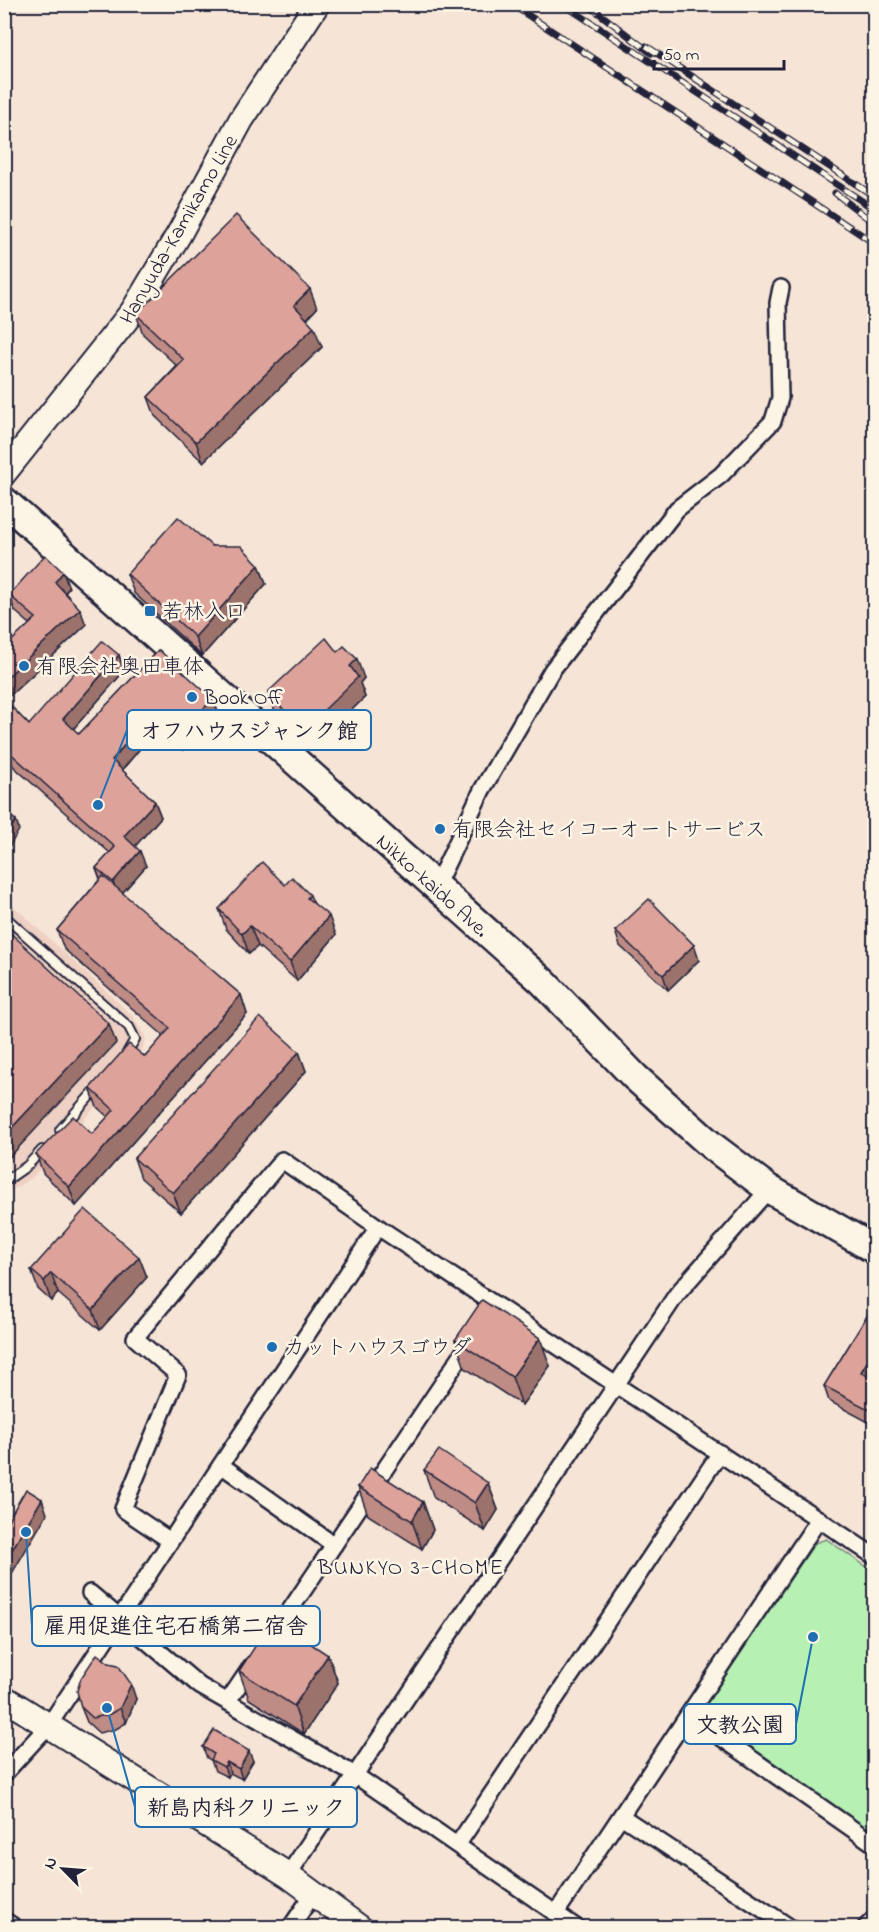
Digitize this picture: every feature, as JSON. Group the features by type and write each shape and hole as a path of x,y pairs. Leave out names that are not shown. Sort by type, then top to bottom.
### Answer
{"highway":[{"name":"Nikko-kaido Ave.","path":"4,501 543,982 635,1077 712,1146 769,1189 874,1250"}],"main road":[{"name":"Hanyuda-Kamikamo Line","path":"4,474 134,311 241,120 317,4"},
{"path":"4,1698 288,1875 360,1928"}],"street":[{"path":"435,888 483,790 552,669 677,509 721,475 773,421 780,398 778,303 781,288"},
{"path":"170,1540 123,1509 178,1375 135,1338 282,1160 493,1309 615,1384 874,1556"},
{"path":"288,1875 677,1294 769,1189"},
{"path":"4,1774 49,1725 378,1227"},
{"path":"228,1701 477,1333"},
{"path":"458,1844 720,1453"},
{"path":"221,1465 334,1545"},
{"path":"556,1913 819,1519"},
{"path":"90,1593 200,1686 355,1775 577,1928"},
{"path":"690,1715 874,1844"},
{"path":"621,1816 791,1928"},
{"path":"290,1928 314,1893"},
{"path":"865,1928 874,1919"}],"lane":[{"path":"4,916 129,1027 135,1039 118,1064"},
{"path":"4,1182 27,1166 103,1081"}],"shaded area":[{"path":"4,897 132,1015 146,1038 140,1057 32,1178 5,1195"}],"green space":[{"path":"826,1539 874,1572 874,1833 705,1717 706,1703 815,1543"}],"building":[{"path":"236,215 310,289 294,305 314,327 196,442 148,397 184,360 136,314"},
{"path":"178,517 212,546 241,546 259,565 195,637 127,574"},
{"path":"45,555 63,572 55,582 80,609 4,680 4,648 36,618 9,595"},
{"path":"326,638 337,652 344,646 357,659 350,666 358,677 315,719 311,714 298,726 268,692"},
{"path":"102,641 119,655 63,719 79,734 159,650 213,699 177,735 153,711 112,760 155,802 124,836 140,851 113,882 96,868 115,847 7,750 9,748 4,743 4,699 29,725"},
{"path":"4,813 16,820 4,839"},
{"path":"262,862 285,885 292,877 310,895 307,898 329,916 290,962 250,926 242,934 219,909"},
{"path":"103,876 241,995 69,1187 36,1154 73,1116 92,1134 114,1110 90,1088 129,1044 145,1057 170,1028 57,930"},
{"path":"649,899 694,945 663,975 615,931"},
{"path":"4,927 109,1024 4,1136"},
{"path":"260,1017 299,1052 173,1193 134,1158"},
{"path":"85,1209 139,1257 93,1310 51,1273 44,1281 31,1270"},
{"path":"482,1300 540,1338 512,1377 455,1340"},
{"path":"874,1305 874,1350 861,1372 874,1380 872,1411 824,1386"},
{"path":"439,1450 488,1483 475,1503 424,1470"},
{"path":"370,1468 423,1502 412,1521 358,1487"},
{"path":"26,1489 42,1499 4,1563 4,1527"},
{"path":"273,1619 328,1655 294,1706 239,1671"},
{"path":"97,1654 109,1663 118,1665 131,1684 120,1708 110,1714 93,1718 81,1707 77,1691 81,1678"},
{"path":"214,1730 249,1751 239,1769 227,1762 224,1767 211,1760 214,1754 203,1747"}],"railway":[{"path":"511,4 874,243"},
{"path":"563,4 874,209"},
{"path":"587,4 651,53"},
{"path":"646,46 874,196"},
{"path":"835,193 874,223"}],"place":[{"name":"若林入口","path":"150,611"},
{"name":"有限会社奥田車体","path":"24,666"},
{"name":"Book Off","path":"192,697"},
{"name":"オフハウスジャンク館","path":"98,805"},
{"name":"有限会社セイコーオートサービス","path":"440,829"},
{"name":"カットハウスゴウダ","path":"272,1347"},
{"name":"雇用促進住宅石橋第二宿舎","path":"26,1532"},
{"name":"文教公園","path":"813,1637"},
{"name":"新島内科クリニック","path":"107,1708"}],"district":[{"name":"BUNKYO 3-CHOME","path":"411,1566"}]}
